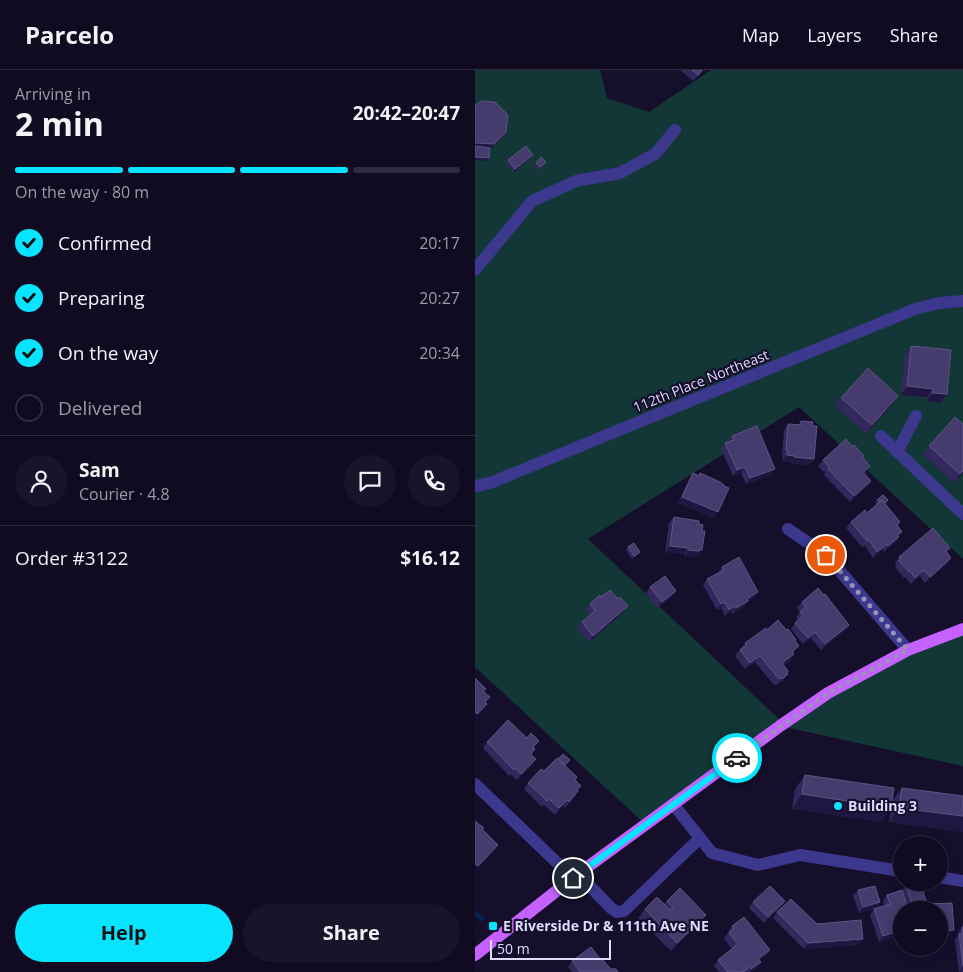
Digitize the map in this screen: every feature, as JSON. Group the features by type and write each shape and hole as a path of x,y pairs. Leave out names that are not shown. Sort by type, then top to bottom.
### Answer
{"main road":[{"path":"475,954 575,876 828,693 908,650 963,630"}],"street":[{"path":"475,270 532,201 575,181 620,173 655,154 675,130"},
{"name":"112th Place Northeast","path":"475,486 491,483 915,309 963,301"},
{"path":"897,452 916,416"},
{"path":"881,436 961,509"},
{"path":"787,529 826,555 908,650"},
{"path":"475,784 617,912 624,911 700,838"},
{"path":"673,804 712,853 758,865 800,855 893,870"},
{"path":"948,878 963,881"}],"green space":[{"path":"475,70 600,70 607,98 649,112 711,70 963,70 963,559 799,407 588,539 781,721 646,825 475,667"},
{"path":"963,629 963,766 780,726 828,693"}],"building":[{"path":"692,70 702,70 698,75"},
{"path":"481,101 495,102 508,115 506,132 494,144 475,142 475,105"},
{"path":"475,146 490,148 489,158 475,157"},
{"path":"526,146 533,155 515,169 508,160"},
{"path":"541,157 546,162 540,167 536,163"},
{"path":"911,346 951,350 947,394 932,393 933,389 907,386"},
{"path":"868,368 898,396 872,425 841,398"},
{"path":"955,417 963,424 963,471 960,474 929,446"},
{"path":"801,421 813,422 812,426 817,426 814,459 787,455 788,424 801,425"},
{"path":"757,426 775,469 750,478 745,467 737,470 725,443 734,440 732,436"},
{"path":"846,439 852,447 854,445 864,456 862,457 870,466 863,472 871,481 854,496 828,469 829,467 823,460"},
{"path":"693,473 699,476 700,473 729,488 718,512 682,497"},
{"path":"883,495 888,500 885,503 882,500 879,502 877,500"},
{"path":"882,500 900,522 897,525 902,532 888,546 887,544 877,552 869,540 867,541 851,522 865,510 867,513"},
{"path":"674,517 699,521 699,524 703,525 702,531 705,531 702,550 688,550 688,548 670,546"},
{"path":"933,528 950,548 946,551 951,558 930,577 924,570 915,578 899,561 901,559 899,557"},
{"path":"634,543 640,552 634,556 628,547"},
{"path":"739,557 758,592 747,599 748,601 729,610 725,602 721,604 707,579 724,570 722,567"},
{"path":"665,576 676,591 662,602 650,587"},
{"path":"818,588 825,594 849,625 825,644 815,632 808,638 795,623 803,616 800,612 806,607 802,602"},
{"path":"610,590 628,606 593,636 582,622 595,611 590,604 600,595 601,597"},
{"path":"778,620 786,630 788,629 799,646 792,652 794,654 782,663 788,674 782,679 780,677 779,679 760,656 750,663 740,650 747,645 745,643 766,628 767,630"},
{"path":"475,678 486,689 483,691 490,697 485,702 487,704 477,714 475,712"},
{"path":"508,720 527,738 531,733 539,741 533,747 535,749 531,754 536,759 521,774 515,768 514,770 487,742"},
{"path":"563,754 570,760 565,765 558,759"},
{"path":"557,758 577,777 575,780 581,786 569,802 567,800 559,808 549,799 547,801 528,783 541,769 544,771"},
{"path":"805,775 894,788 891,808 802,794"},
{"path":"902,788 963,796 963,816 899,808"},
{"path":"475,821 484,828 482,829 498,845 478,866 475,864"},
{"path":"770,886 785,901 768,917 753,902"},
{"path":"875,886 880,902 863,907 858,890"},
{"path":"680,888 706,915 677,943 645,909 657,897 670,910 673,908 667,901"},
{"path":"902,891 905,901 893,901 893,933 883,936 874,909 890,904 887,895"},
{"path":"908,891 923,891 926,901 911,901"},
{"path":"791,899 817,924 861,920 863,939 808,943 777,912"},
{"path":"948,903 952,903 954,930 948,930"},
{"path":"744,917 770,950 758,959 761,962 751,969 749,967 743,972 728,972 718,960 738,944 729,933 734,928 732,926"},
{"path":"963,933 963,966 959,934"},
{"path":"591,947 601,960 611,969 616,969 618,972 580,972 572,961"}],"waterway":[{"path":"475,913 482,919"}],"way so far":[{"path":"737,758 828,693 908,650 826,555"}],"place":[{"name":"Building 3","path":"838,806"},
{"name":"E Riverside Dr & 111th Ave NE","path":"493,926"}],"route":[{"path":"573,878 737,758"}]}
